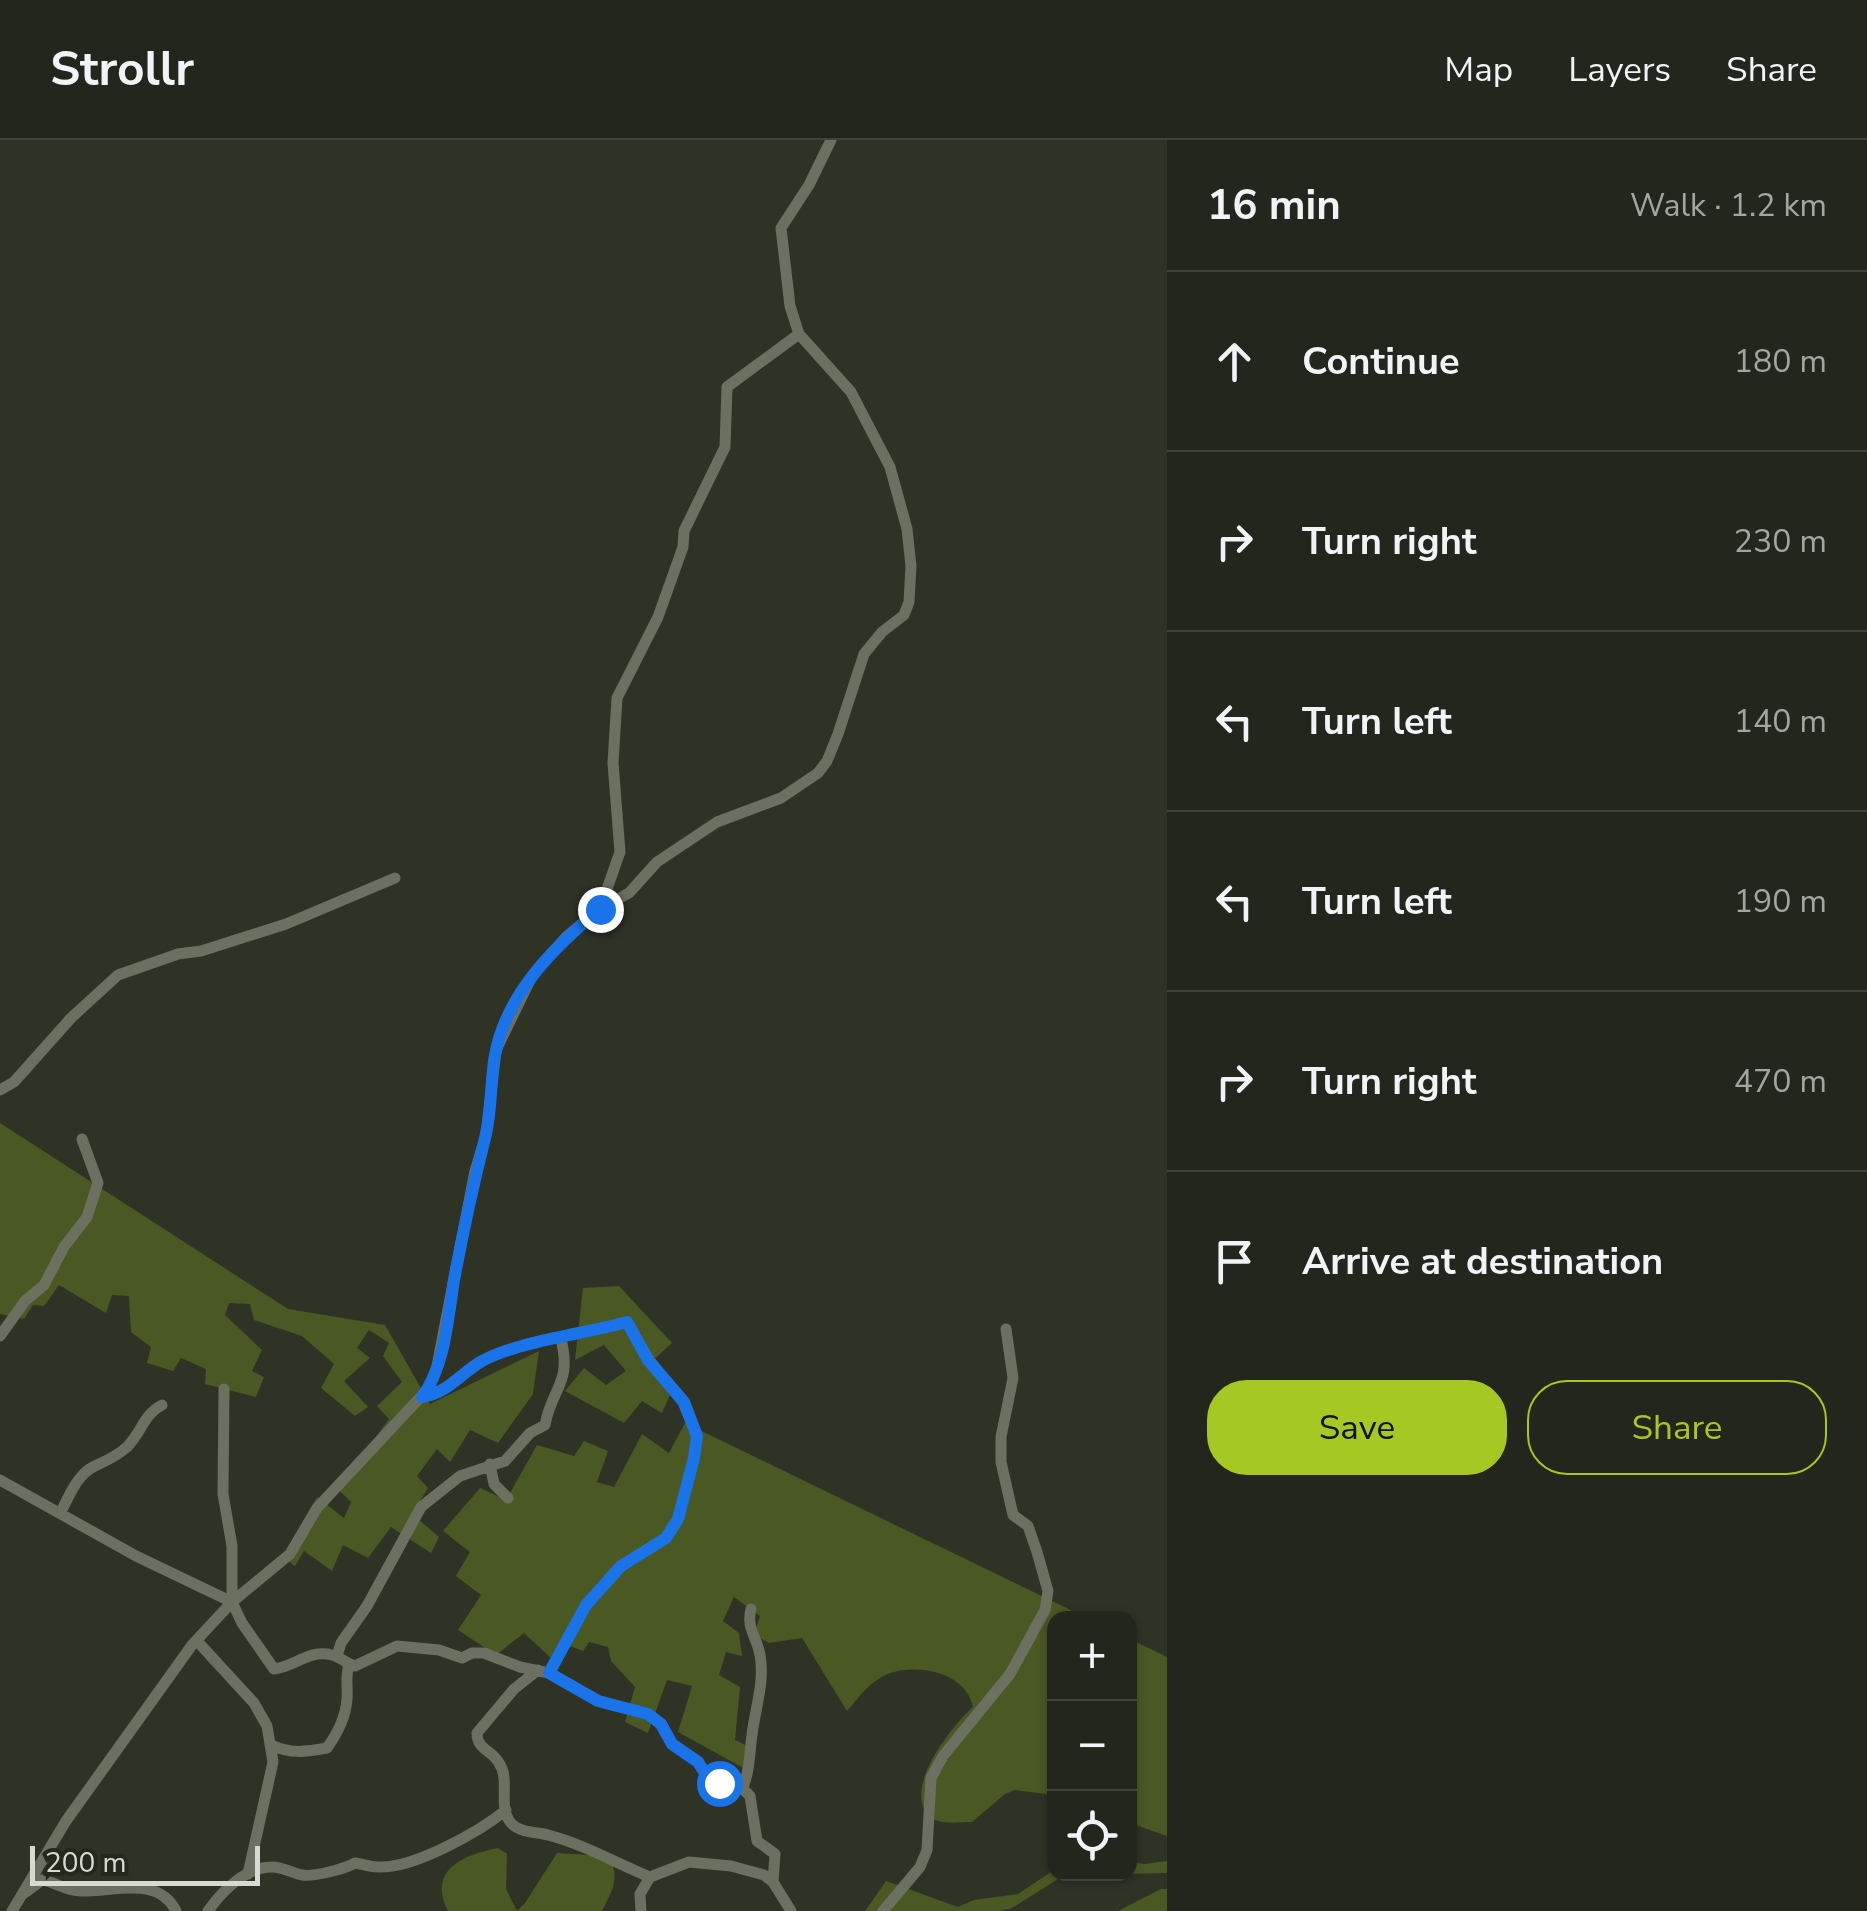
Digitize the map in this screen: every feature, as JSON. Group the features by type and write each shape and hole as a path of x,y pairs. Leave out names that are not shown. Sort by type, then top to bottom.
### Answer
{"street":[{"path":"14,1905 66,1821 197,1641 232,1602 290,1554 317,1508 422,1397 436,1371 448,1316 475,1169 486,1135 500,1038 532,976 566,937 600,909 629,892 657,862 717,822 781,798 818,773 838,734 864,654 882,632 904,615 909,602 911,566 907,529 890,467 851,392 799,334 790,306 781,228 809,185 831,140"},
{"path":"600,909 620,852 613,763 618,692 658,617 683,547 684,530 724,447 727,387 799,334"},
{"path":"0,1090 14,1082 71,1018 118,975 286,924 395,878"},
{"path":"0,1336 25,1301 44,1285 64,1247 87,1217 98,1183 82,1138"},
{"path":"422,1397 435,1395 481,1362 627,1322 648,1360 684,1402 697,1436 678,1519 666,1538 621,1566 586,1605 544,1672 514,1689 478,1733 477,1740 499,1761 506,1810 512,1824 573,1844 650,1877"},
{"path":"883,1911 920,1868 927,1850 931,1778 943,1756 1010,1674 1045,1610 1048,1591 1037,1552 1028,1526 1013,1515 1001,1462 1001,1436 1013,1378 1006,1329"},
{"path":"337,1656 422,1507 460,1476 505,1461 530,1432 544,1426 550,1404 566,1374 561,1339"},
{"path":"224,1389 224,1494 232,1546 232,1602 274,1668 280,1669 310,1654 337,1656 350,1665"},
{"path":"60,1512 89,1469 105,1464 125,1449 138,1434 145,1416 162,1405"},
{"path":"490,1464 494,1484 508,1498"},
{"path":"0,1480 139,1558 232,1602"},
{"path":"742,1790 751,1767 761,1672 760,1653 748,1628 751,1609"},
{"path":"197,1641 254,1703 268,1726 271,1772 248,1874"},
{"path":"270,1744 284,1751 328,1748 347,1703 346,1671 350,1665 396,1646 439,1650 462,1658 472,1652 484,1653 520,1668 544,1672 598,1701 648,1714 661,1724 672,1744 698,1762 705,1773 750,1796 757,1842 774,1854 774,1882"},
{"path":"208,1911 219,1896 248,1874 270,1866 306,1876 343,1870 355,1863 375,1868 407,1862 469,1836 506,1810"},
{"path":"641,1911 640,1894 650,1877 689,1862 764,1875 774,1882 790,1908 773,1911"},
{"path":"14,1905 42,1880 79,1892 154,1889 167,1896 176,1911"}],"green space":[{"path":"0,1123 288,1309 385,1325 430,1404 539,1351 533,1394 498,1443 470,1430 450,1462 437,1449 417,1476 428,1488 412,1514 439,1537 431,1553 391,1527 368,1558 343,1545 332,1571 304,1551 295,1566 284,1558 317,1497 344,1518 351,1502 338,1489 389,1419 377,1406 402,1382 383,1356 389,1343 369,1330 357,1348 370,1358 344,1381 368,1407 355,1416 321,1388 334,1364 302,1336 254,1320 250,1304 229,1303 225,1315 262,1350 252,1371 264,1377 256,1397 205,1384 206,1369 181,1358 173,1371 147,1363 151,1347 131,1332 129,1296 112,1295 106,1313 59,1285 44,1306 33,1305 24,1319 0,1314"},
{"path":"619,1286 672,1343 650,1363 670,1395 662,1413 642,1401 624,1423 565,1391 584,1368 606,1385 626,1371 604,1345 575,1360 583,1288"},
{"path":"685,1423 1073,1611 1047,1611 1047,1794 1015,1790 972,1822 932,1818 923,1807 925,1776 942,1743 973,1707 961,1686 939,1673 900,1671 876,1681 847,1711 802,1638 769,1643 754,1635 760,1616 734,1597 723,1621 739,1633 742,1656 726,1652 719,1675 740,1687 735,1740 754,1749 747,1770 678,1732 692,1686 667,1680 648,1733 625,1722 635,1687 611,1661 608,1647 589,1642 583,1651 562,1643 552,1659 524,1633 496,1655 458,1630 481,1595 456,1576 470,1552 443,1531 480,1488 506,1500 537,1445 574,1456 584,1441 608,1451 597,1482 614,1487 642,1434 669,1453"},
{"path":"1137,1642 1167,1657 1167,1836 1137,1825"},
{"path":"498,1848 507,1854 506,1889 517,1911 448,1911 442,1885 445,1875 461,1860"},
{"path":"557,1853 591,1855 612,1864 614,1883 602,1911 517,1911"},
{"path":"1167,1861 1167,1873 1137,1874 1137,1863"},
{"path":"1047,1875 1047,1881 1055,1881 1012,1908 1000,1911 865,1911 886,1881 958,1907 974,1900 1018,1894"},
{"path":"1167,1889 1167,1911 1118,1911"}],"route":[{"path":"600,909 566,937 532,976 500,1038 494,1058 486,1135 475,1169 448,1316 436,1371 422,1397 435,1395 481,1362 531,1345 627,1322 648,1360 684,1402 697,1436 694,1458 678,1519 666,1538 621,1566 586,1605 549,1673 598,1701 648,1714 665,1728 672,1744 719,1783"}]}
